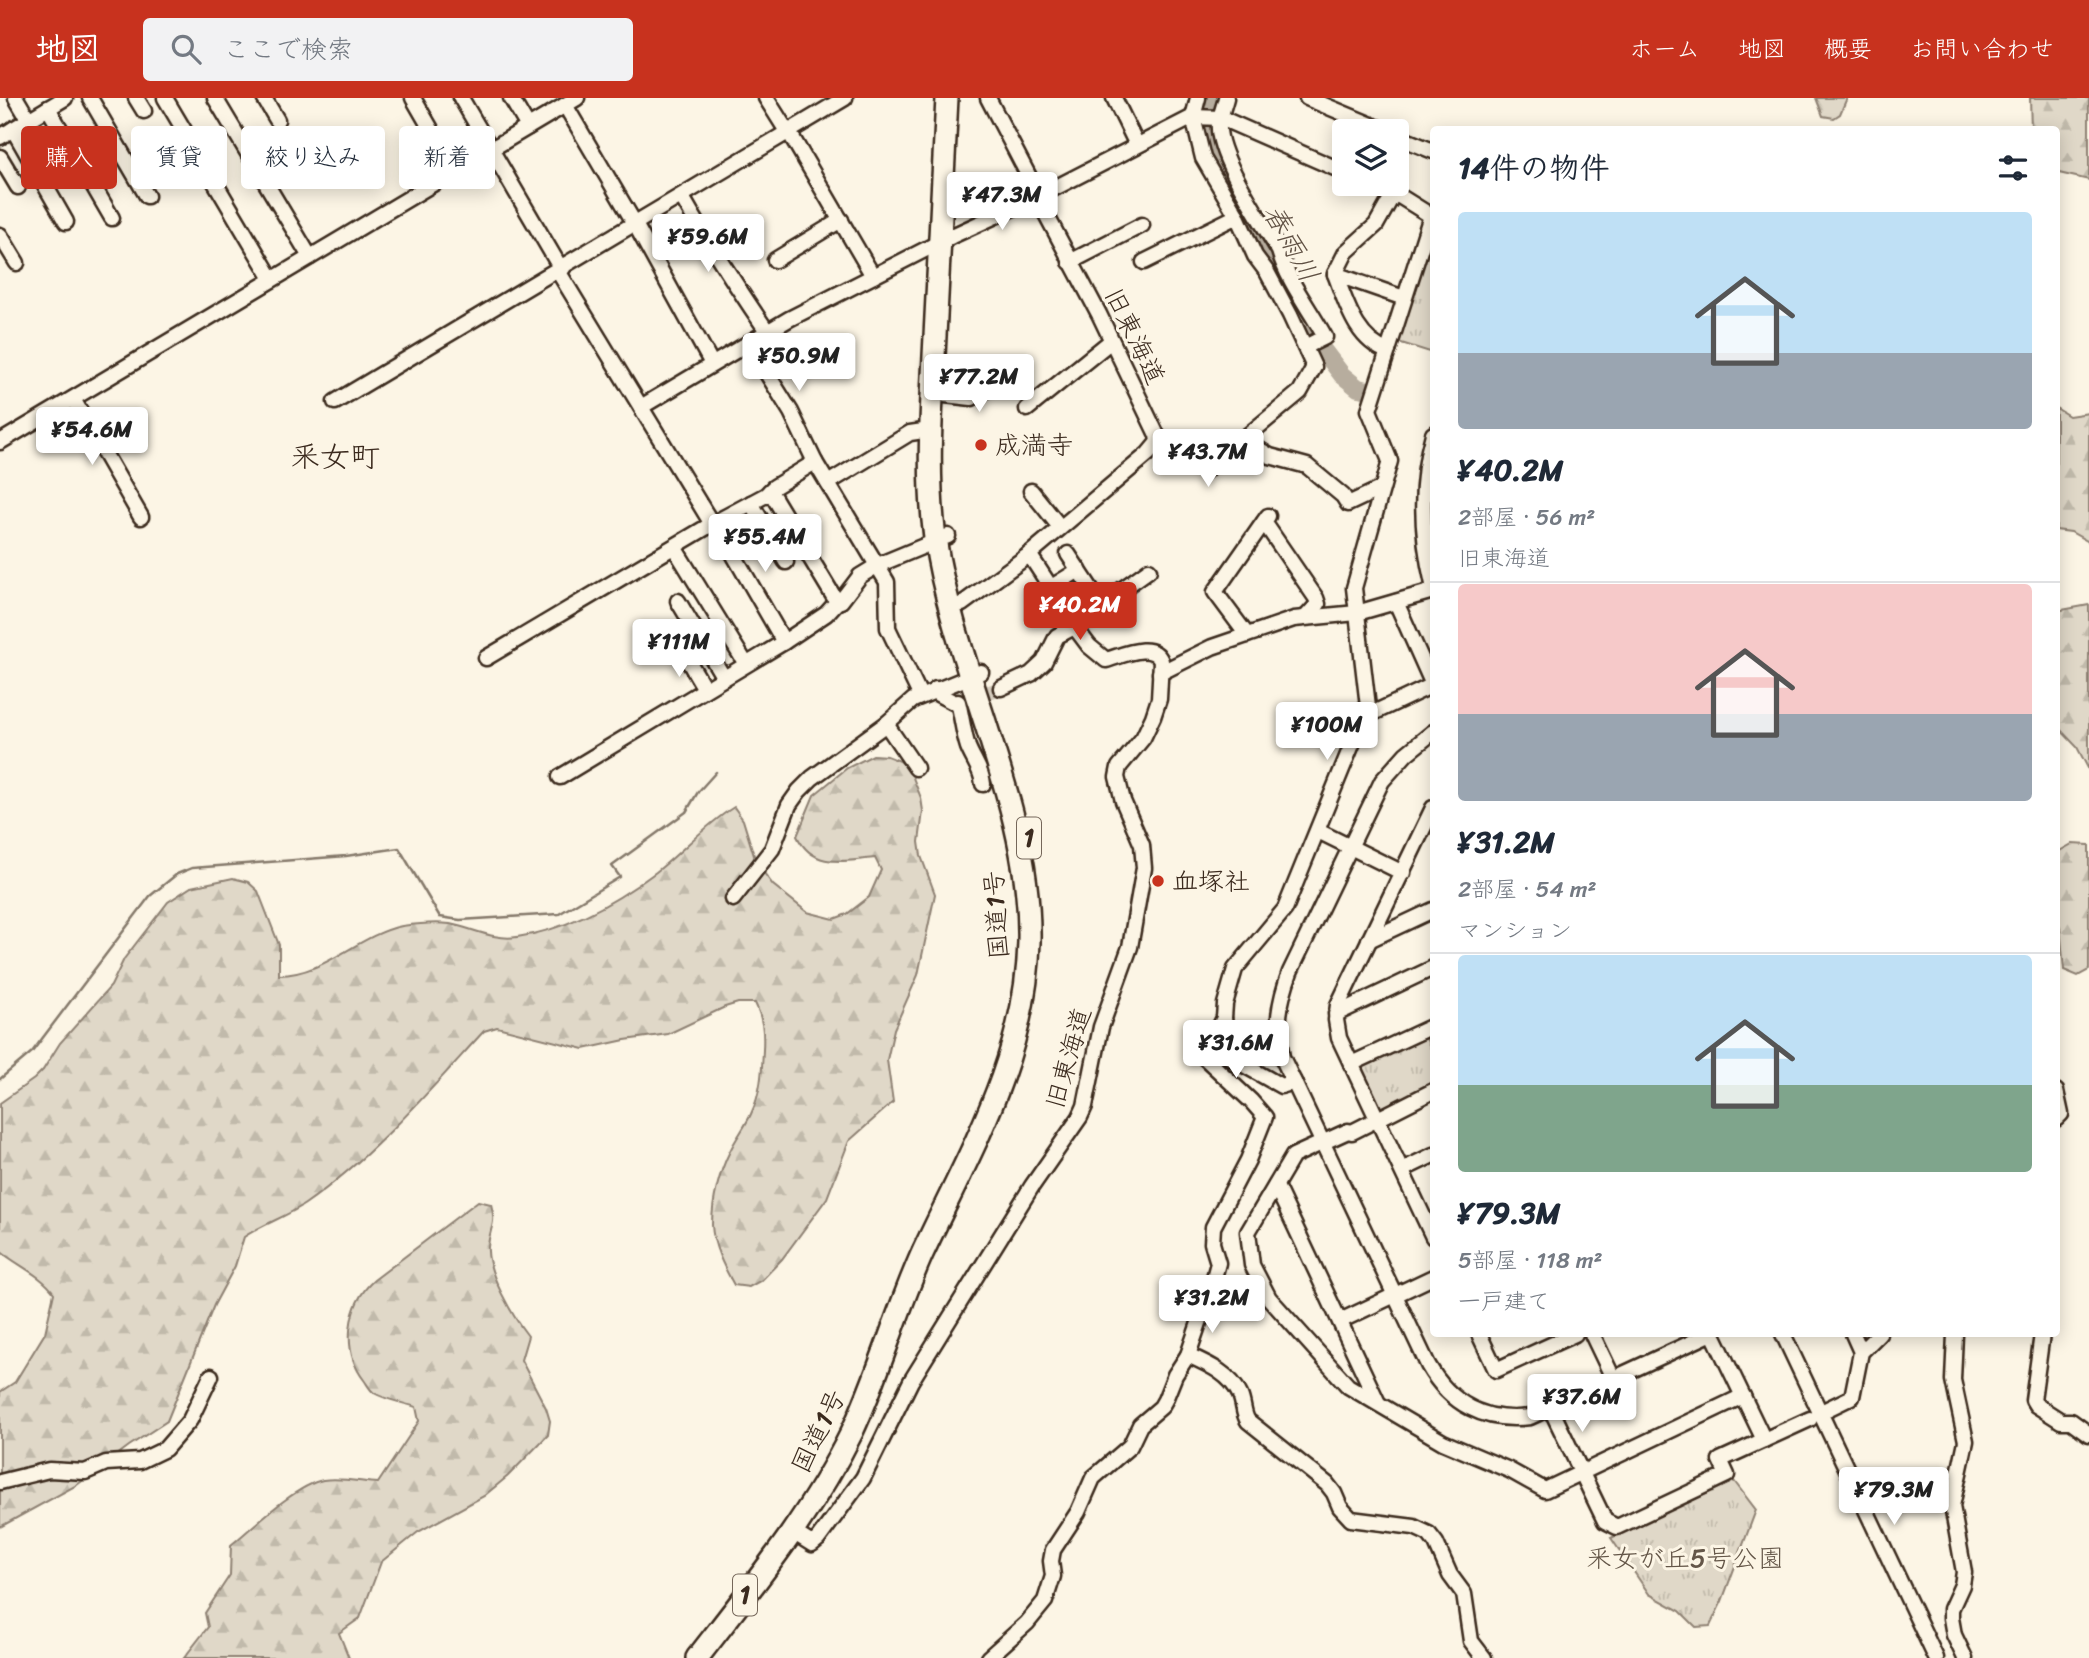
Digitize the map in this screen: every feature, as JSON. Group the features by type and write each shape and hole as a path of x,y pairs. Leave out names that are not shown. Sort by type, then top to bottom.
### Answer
{"highway":[{"name":"国道1号","path":"947,98 942,539 962,604 975,674"},
{"name":"国道1号","path":"714,1658 729,1628 798,1535 838,1487 860,1443 925,1279 1007,1103 1026,1052 1032,1026 1040,971 1039,890 1023,811 951,613 942,539 931,486 930,430 959,98"},
{"name":"国道1号","path":"697,1658 729,1628"}],"street":[{"path":"16,98 29,120"},
{"path":"65,98 6,133 66,222"},
{"path":"90,98 147,196"},
{"path":"136,98 145,111"},
{"path":"165,98 272,279"},
{"path":"215,98 310,257"},
{"path":"264,98 277,120"},
{"path":"413,98 429,126"},
{"path":"461,98 478,126"},
{"path":"510,98 528,127"},
{"path":"766,98 873,276"},
{"path":"335,402 845,98"},
{"name":"旧東海道","path":"988,98 1111,341 1158,442"},
{"path":"1114,98 1137,145"},
{"path":"1198,98 1196,116 1203,158 1237,216 1295,285 1325,337 1307,346"},
{"path":"962,604 1029,554 1158,442 1177,440 1205,471 1300,391 1312,374 1314,365 1307,346 1267,272 1265,251 1221,140 1218,117 1226,98"},
{"path":"1307,98 1357,119"},
{"path":"495,146 568,101 712,364"},
{"path":"48,108 112,218"},
{"path":"640,407 767,331 1196,116 1218,117 1332,167"},
{"path":"1409,141 1430,151"},
{"path":"495,155 640,407 784,642"},
{"path":"0,157 18,187"},
{"path":"0,442 421,189"},
{"path":"1388,351 1376,347 1353,320 1335,274 1346,252 1376,226 1392,196"},
{"path":"1399,196 1430,216"},
{"path":"682,197 712,252 726,268 767,331"},
{"path":"1144,262 1237,216"},
{"path":"775,260 841,220"},
{"path":"1368,715 1354,587 1390,461 1369,410 1430,223"},
{"path":"1070,262 1142,225"},
{"path":"0,235 17,264"},
{"path":"1335,274 1405,298"},
{"path":"1027,409 1111,341"},
{"path":"748,342 878,565 888,588 888,628 920,695"},
{"path":"945,395 972,398 1002,380"},
{"path":"73,399 141,517"},
{"path":"828,483 910,433 930,430"},
{"path":"1247,436 1257,448 1270,456 1307,466 1348,503 1382,488"},
{"path":"1430,447 1423,501 1430,567"},
{"path":"486,658 816,462"},
{"path":"770,491 837,602"},
{"path":"1031,491 1060,527"},
{"path":"751,503 786,562"},
{"path":"1247,635 1215,592 1266,519 1316,598 1316,608 1306,617"},
{"path":"560,777 826,614 841,601 859,576 878,565 942,539"},
{"path":"674,547 746,664"},
{"path":"1029,554 1089,646 1106,660 1136,651 1153,651 1159,655 1160,673 1212,647 1306,617 1357,613 1430,592"},
{"path":"1068,554 1103,607"},
{"path":"1050,588 1079,570"},
{"path":"1001,688 1027,677 1042,665 1057,636 1095,616 1114,595 1149,570"},
{"path":"678,601 724,678"},
{"path":"1396,602 1430,678"},
{"path":"683,652 705,689"},
{"name":"旧東海道","path":"798,1535 812,1544 818,1539 863,1478 911,1381 1032,1186 1080,1117 1101,1027 1130,947 1144,868 1142,845 1117,777 1119,767 1143,738 1153,717 1159,699 1160,673"},
{"path":"733,900 772,849 789,805 799,791 920,695 975,674"},
{"path":"1294,1082 1282,1086 1228,1056 1225,1004 1235,969 1285,909 1363,720 1368,715 1430,686"},
{"path":"936,689 938,694 955,703 963,701 964,732 983,784"},
{"path":"886,724 916,768"},
{"path":"1430,734 1405,754 1382,781 1282,992 1277,1020 1282,1057 1435,1377 1443,1388 1461,1403 1481,1414 1511,1419 1530,1417 1706,1337"},
{"path":"1429,1217 1402,1170 1339,1038 1336,1014 1338,1004 1430,814"},
{"path":"1318,831 1403,873"},
{"path":"1369,940 1430,911"},
{"path":"1336,1014 1430,969"},
{"path":"988,1658 1027,1623 1045,1601 1053,1576 1052,1550 1078,1511 1088,1485 1099,1471 1130,1446 1140,1425 1161,1407 1175,1375 1188,1355 1217,1263 1212,1243 1213,1227 1248,1160 1265,1117 1204,1057 1224,1018"},
{"path":"1351,1064 1430,1027"},
{"path":"1430,1092 1293,1156 1248,1232 1252,1265 1269,1298 1348,1386 1455,1448 1509,1470 1545,1490 1743,1396"},
{"path":"1402,1170 1430,1156"},
{"path":"1276,1186 1378,1404"},
{"path":"1340,1321 1430,1278"},
{"path":"1480,1337 1496,1370 1568,1337"},
{"path":"1593,1337 1614,1380"},
{"path":"1714,1337 1764,1440"},
{"path":"1784,1337 1815,1416 1937,1658"},
{"path":"1854,1337 1861,1352"},
{"path":"1551,1409 1605,1521 1617,1527 1727,1475 1720,1460 1852,1397 1861,1352 1876,1337"},
{"path":"1955,1337 1953,1380 1966,1441 1952,1506 1964,1572 1962,1585 1951,1609 1951,1618 1954,1635 1965,1658"},
{"path":"2042,1337 2033,1400 2036,1405 2061,1421 2071,1421 2089,1434"},
{"path":"1188,1355 1219,1371 1232,1383 1248,1421 1327,1484 1345,1514 1358,1520 1414,1527 1429,1534 1436,1543 1450,1575 1464,1594 1471,1641 1484,1658"},
{"path":"0,1482 49,1470 85,1472 106,1463 140,1461 165,1448 180,1434 190,1420 211,1376"}],"green space":[{"path":"1816,98 1847,98 1840,114 1834,118 1823,116"},
{"path":"2030,98 2089,98 2089,180 2060,173 2060,126 2031,126"},
{"path":"1430,235 1430,352 1395,341"},
{"path":"2060,410 2069,416 2089,413 2089,542 2071,532 2060,531"},
{"path":"2089,605 2089,770 2077,747 2060,729 2060,610"},
{"path":"873,755 900,761 910,770 923,811 919,842 921,856 935,894 918,975 894,1029 887,1060 893,1102 849,1141 827,1198 782,1259 762,1280 749,1287 734,1285 717,1248 712,1225 715,1197 723,1168 732,1146 751,1114 759,1090 763,1037 755,1003 738,1003 725,1007 668,1034 584,1049 497,1027 484,1031 421,1100 354,1165 305,1204 244,1237 235,1266 214,1305 167,1421 77,1485 0,1527 0,1392 15,1382 45,1333 54,1293 36,1275 0,1251 0,1103 43,1070 60,1043 111,986 124,959 168,902 191,887 233,878 248,882 258,891 279,945 279,975 311,969 371,937 402,926 444,923 492,936 517,937 554,928 608,904 656,872 734,807 743,820 756,862 773,885 807,912 834,919 847,914 869,897 881,870 875,858 840,861 820,858 811,854 797,836 814,795 847,768"},
{"path":"2072,844 2089,845 2089,970 2078,976 2064,970 2060,927 2060,851"},
{"path":"1424,1034 1430,1047 1430,1086 1380,1110 1358,1070 1360,1064"},
{"path":"478,1201 491,1204 493,1222 488,1247 491,1268 508,1306 528,1336 521,1360 546,1408 550,1421 548,1435 484,1496 418,1532 381,1562 360,1618 339,1633 349,1658 184,1658 208,1627 205,1613 230,1575 231,1545 278,1506 313,1483 336,1479 378,1483 419,1421 416,1407 374,1393 364,1380 352,1355 350,1328 353,1314 365,1290 374,1280"},
{"name":"釆女が丘5号公園","path":"1734,1481 1756,1510 1710,1626 1696,1627 1680,1611 1649,1594 1611,1538"}],"waterway":[{"name":"春雨川","path":"1210,98 1210,139 1241,205 1320,346 1342,375 1358,388 1369,390"},
{"path":"0,1079 32,1052 150,896 177,874 192,868 346,856 399,848 440,917 460,920 559,914 620,877 612,866 686,812 698,792 716,772"}],"tunnel":[{"path":"969,699 1001,688"}],"place":[{"name":"成満寺","path":"981,445"},
{"name":"血塚社","path":"1158,881"}],"district":[{"name":"釆女町","path":"335,457"}]}
